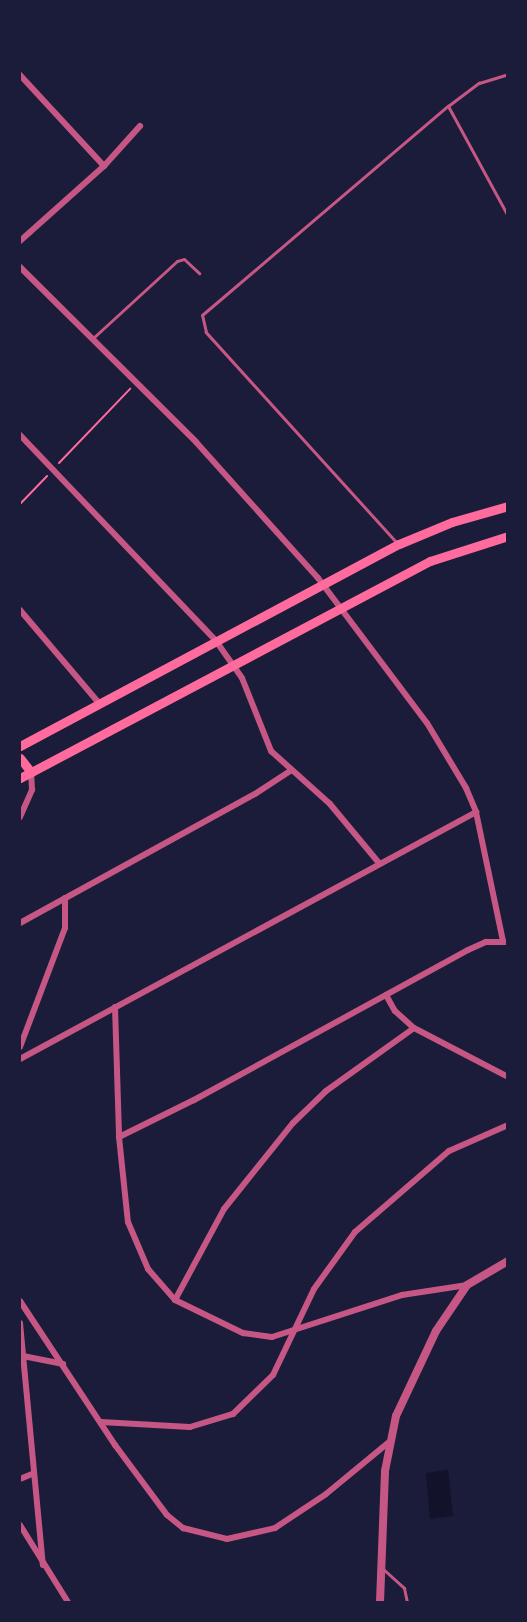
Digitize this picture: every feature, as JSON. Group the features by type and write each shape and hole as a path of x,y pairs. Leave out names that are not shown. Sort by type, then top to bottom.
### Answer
{"main road":[{"path":"20,746 98,702 399,544 452,522 507,506"},
{"path":"20,778 233,664 345,609 430,561 507,536"},
{"path":"20,758 31,772"}],"street":[{"path":"20,75 104,166"},
{"path":"20,242 104,166 140,126"},
{"path":"20,267 196,442 345,609 427,723 466,788 476,812 505,941 486,942 468,950 119,1137"},
{"path":"20,435 216,641 233,664 248,693 266,743 290,771 330,804 379,863"},
{"path":"20,610 98,702"},
{"path":"20,923 290,771"},
{"path":"20,817 32,790 31,772"},
{"path":"20,1059 476,812"},
{"path":"20,1047 65,928 65,898"},
{"path":"386,995 395,1011 414,1028 507,1077"},
{"path":"115,1007 122,1190 133,1238 148,1269 175,1300 243,1333 272,1336 402,1295 467,1285 507,1261"},
{"path":"175,1300 224,1209 293,1123 326,1091 414,1028"},
{"path":"101,1422 190,1428 233,1414 273,1375 333,1258 363,1224 449,1151 507,1125"},
{"path":"380,1602 389,1442 396,1416 436,1331 467,1285"},
{"path":"20,1301 167,1515 183,1528 227,1539 254,1535 293,1519 389,1442"},
{"path":"20,1323 43,1565"},
{"path":"23,1356 63,1364"},
{"path":"20,1479 34,1473"},
{"path":"20,1525 66,1602"}],"lane":[{"path":"399,544 206,332 202,315 448,106 479,83 507,74"},
{"path":"448,106 507,216"},
{"path":"92,339 177,261 184,259 199,273"},
{"path":"381,1567 404,1588 407,1602"}],"path":[{"path":"20,504 136,382"}],"shaded area":[{"path":"448,1470 453,1516 430,1519 426,1473"}]}
